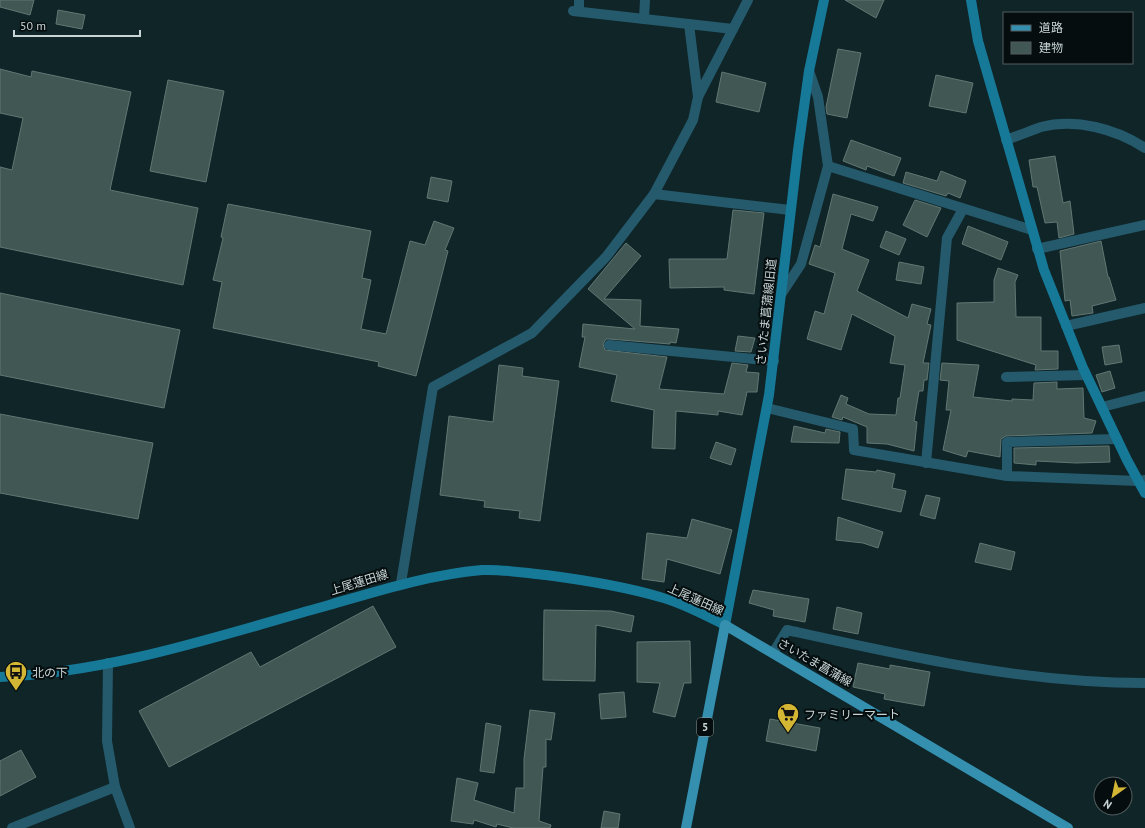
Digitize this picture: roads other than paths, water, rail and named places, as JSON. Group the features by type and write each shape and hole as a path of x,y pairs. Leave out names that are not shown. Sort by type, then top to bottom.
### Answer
{"main road":[{"name":"さいたま菖蒲線","path":"725,625 1068,828"},
{"name":"5","path":"686,828 725,625"}],"street":[{"path":"579,0 576,11 732,29"},
{"path":"644,19 645,0"},
{"path":"401,583 433,387 532,333 606,257 654,194 693,120 698,97 748,0"},
{"name":"さいたま菖蒲線旧道","path":"725,625 767,408 782,293 790,210 809,71 824,0"},
{"path":"971,0 978,41 1037,249 1086,375 1117,439 1142,480 1145,493"},
{"path":"688,24 698,97"},
{"path":"782,293 801,264 828,166 818,97 809,71"},
{"path":"1006,140 1043,127 1070,124 1099,128 1120,135 1145,148"},
{"path":"828,166 1032,230"},
{"path":"654,194 790,210"},
{"path":"926,463 948,238 963,209"},
{"path":"1037,249 1145,225"},
{"path":"1066,326 1145,308"},
{"path":"609,345 774,361"},
{"path":"1006,377 1086,375"},
{"path":"1102,407 1145,396"},
{"path":"767,408 853,429 854,450 1007,476 1142,480"},
{"path":"1007,476 1006,442 1117,439"},
{"name":"上尾蓮田線","path":"0,677 57,673 158,653 401,583 442,574 485,570 571,578 661,597 692,609 725,625"},
{"path":"773,653 787,630 934,661 1008,674 1105,683 1145,683"},
{"path":"108,663 107,741 115,787 130,828"},
{"path":"12,828 115,787"}],"place":[{"name":"北の下","path":"16,692"},
{"name":"ファミリーマート","path":"788,734"}]}
